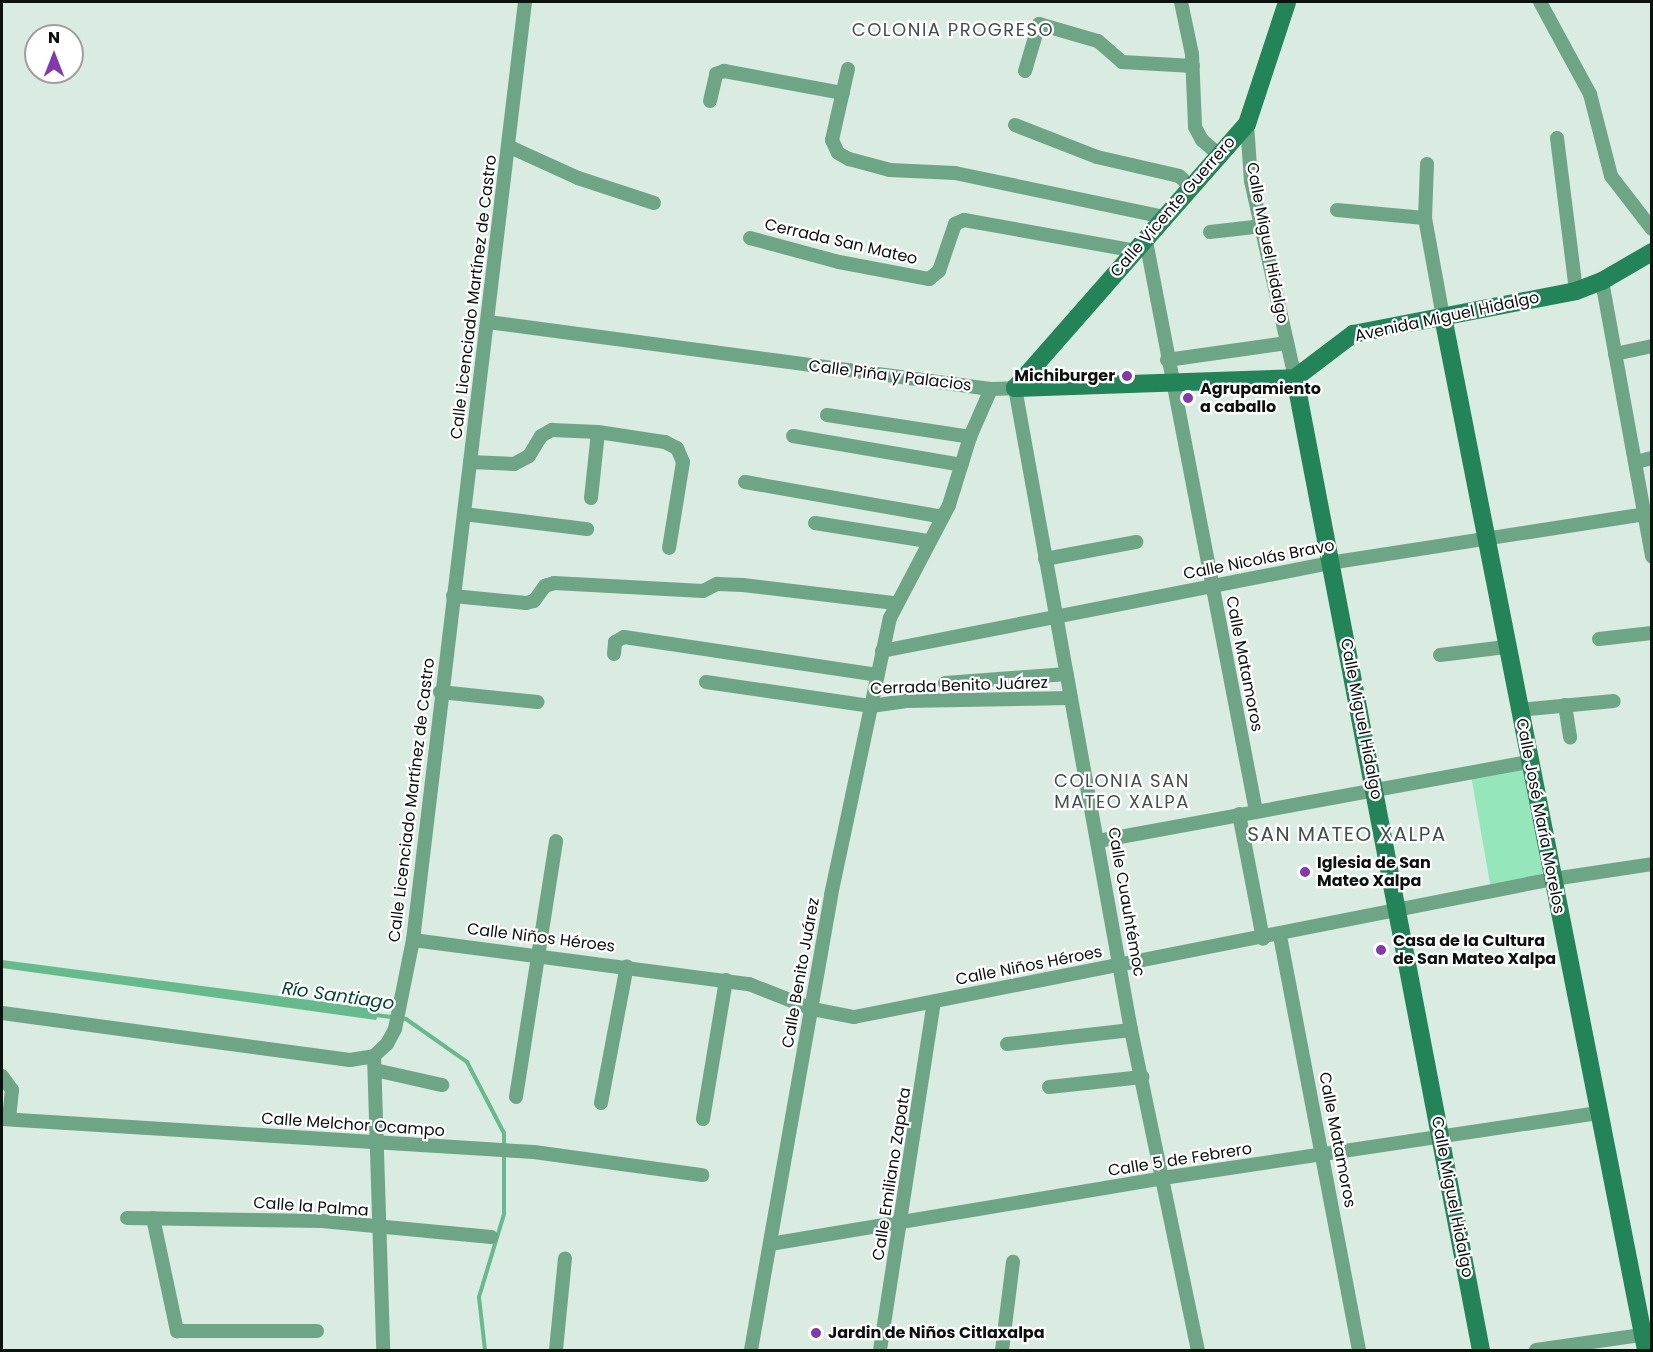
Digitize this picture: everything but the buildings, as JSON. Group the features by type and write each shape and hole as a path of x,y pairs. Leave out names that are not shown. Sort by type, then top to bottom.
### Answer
{"main road":[{"name":"Calle Vicente Guerrero","path":"1015,388 1141,246 1217,153 1247,124 1287,2"},
{"name":"Avenida Miguel Hidalgo","path":"1295,378 1353,334 1576,291 1602,281 1652,252"},
{"name":"Calle José María Morelos","path":"1443,317 1553,879 1596,1113 1644,1343"},
{"name":"Calle Piña y Palacios","path":"1015,388 1295,378"},
{"name":"Calle Miguel Hidalgo","path":"1295,378 1481,1350"}],"street":[{"name":"Calle Licenciado Martínez de Castro","path":"374,1063 395,1029 413,940 440,692 510,147 525,2"},
{"path":"1181,2 1193,66 1196,127 1202,140 1217,153"},
{"path":"1540,2 1590,94 1611,176 1652,229"},
{"path":"1025,71 1039,24 1098,41 1122,62 1193,66"},
{"path":"848,69 832,140 838,153 849,159 890,171 955,173 1163,217"},
{"path":"710,101 716,75 723,71 843,93"},
{"name":"Calle Miguel Hidalgo","path":"1247,124 1251,181 1263,226 1295,378"},
{"path":"1015,125 1097,157 1179,176 1190,186"},
{"path":"1557,138 1576,291"},
{"path":"510,147 578,177 654,203"},
{"path":"1427,164 1425,218 1443,317"},
{"path":"1337,210 1425,218"},
{"name":"Cerrada San Mateo","path":"750,238 838,262 929,279 939,271 955,224 964,220 1141,246"},
{"path":"1210,232 1263,226"},
{"name":"Calle Matamoros","path":"1141,246 1167,360 1256,811"},
{"path":"1602,281 1652,556"},
{"name":"Calle Piña y Palacios","path":"488,322 991,389 1015,388"},
{"path":"1167,360 1287,343"},
{"path":"1615,354 1652,346"},
{"name":"Calle Cuauhtémoc","path":"1015,388 1131,1030 1198,1350"},
{"name":"Calle Benito Juárez","path":"751,1350 812,1009 882,651 896,603 943,517 970,437 991,389"},
{"path":"827,415 970,437"},
{"path":"471,462 514,464 529,456 541,436 552,430 598,432 665,442 677,448 683,462 669,548"},
{"path":"591,498 598,432"},
{"path":"793,436 962,465"},
{"path":"1636,462 1652,458"},
{"path":"745,482 943,517"},
{"path":"464,514 587,529"},
{"name":"Calle Nicolás Bravo","path":"882,651 1329,562 1487,536 1645,514"},
{"path":"815,523 928,541"},
{"path":"1045,559 1136,542"},
{"path":"453,596 526,603 534,602 545,586 554,583 703,591 717,584 896,603"},
{"path":"1599,639 1652,633"},
{"path":"614,654 615,642 624,637 877,675"},
{"path":"1440,655 1506,647"},
{"path":"945,683 1067,674"},
{"name":"Cerrada Benito Juárez","path":"706,682 871,706 905,701 1071,698"},
{"path":"440,692 537,702"},
{"path":"1519,710 1614,701"},
{"path":"1565,705 1570,738"},
{"path":"1098,841 1530,762"},
{"path":"1239,814 1263,939"},
{"path":"516,1097 556,841"},
{"name":"Calle Niños Héroes","path":"413,940 537,953 749,984 812,1009 854,1017 1280,936 1553,879 1652,864"},
{"name":"Calle Matamoros","path":"1280,936 1359,1350"},
{"path":"601,1103 627,966"},
{"path":"703,1119 726,980"},
{"name":"Calle Emiliano Zapata","path":"880,1350 934,1002"},
{"path":"2,1013 374,1063 442,1085"},
{"path":"1007,1044 1131,1030"},
{"path":"374,1063 383,1350"},
{"path":"2,1076 12,1090 5,1119"},
{"path":"1049,1087 1142,1077"},
{"name":"Calle 5 de Febrero","path":"770,1244 1162,1178 1596,1113"},
{"name":"Calle Melchor Ocampo","path":"5,1119 558,1154 702,1175"},
{"name":"Calle la Palma","path":"127,1218 322,1221 491,1237"},
{"path":"153,1218 177,1331 317,1331"},
{"path":"556,1350 565,1258"},
{"path":"1002,1350 1013,1262"},
{"path":"1536,1350 1644,1343"}],"shaded area":[{"path":"1525,765 1545,880 1491,890 1471,775"},
{"path":"2,960 379,1009 379,1013 376,1020 2,968"}],"waterway":[{"name":"Río Santiago","path":"375,1015 406,1019 467,1062 504,1133 504,1147"},
{"name":"Río Santiago","path":"485,1350 479,1297 504,1214 504,1154"}],"place":[{"name":"Michiburger","path":"1127,376"},
{"name":"Agrupamiento a caballo","path":"1188,398"},
{"name":"Iglesia de San Mateo Xalpa","path":"1305,872"},
{"name":"Casa de la Cultura de San Mateo Xalpa","path":"1381,950"},
{"name":"Jardin de Niños Citlaxalpa","path":"816,1333"}],"district":[{"name":"COLONIA PROGRESO","path":"953,30"},
{"name":"COLONIA SAN MATEO XALPA","path":"1122,792"},
{"name":"SAN MATEO XALPA","path":"1347,834"}]}
